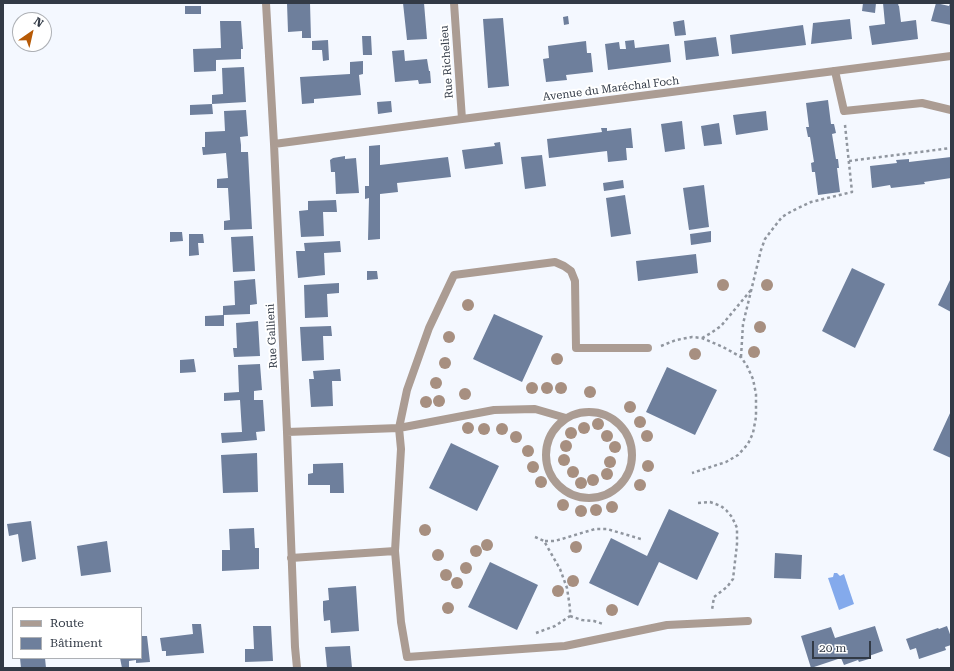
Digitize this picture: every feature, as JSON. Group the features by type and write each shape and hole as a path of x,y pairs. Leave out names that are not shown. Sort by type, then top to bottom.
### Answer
{"street":[{"name":"Rue Gallieni","path":"266,3 274,144 297,668"},
{"name":"Rue Richelieu","path":"454,3 462,119"},
{"name":"Avenue du Maréchal Foch","path":"274,144 951,56"},
{"path":"834,71 844,111 922,103 951,110"},
{"path":"648,348 576,348 575,281 571,271 555,262 454,275 429,328 408,390 399,428 401,450 395,551 401,622 407,657 564,646 667,625 748,621"},
{"path":"287,432 399,428 494,410 535,409 566,418 586,412 606,414 617,422 626,432 632,444 633,455 629,471 622,483 612,492 599,497 586,498 573,495 563,490 552,477 547,465 546,451 549,438 556,426 566,418"},
{"path":"292,558 395,551"}],"path":[{"path":"741,357 743,324 762,250 771,231 782,218 792,211 811,202 852,192 844,111"},
{"path":"849,161 951,148"},
{"path":"702,338 721,326 752,288"},
{"path":"648,348 662,346 676,340 692,337 702,338 741,357 753,379 756,394 756,417 753,433 748,444 738,455 726,462 692,473"},
{"path":"698,503 710,502 721,506 732,516 737,528 737,544 733,579 727,587 714,597 711,616"},
{"path":"535,537 544,541 555,541 595,529 606,529 641,539"},
{"path":"544,541 560,569 567,588 570,616"},
{"path":"570,616 582,620 594,620 605,624 610,627 613,636"},
{"path":"532,648 532,639 536,633 555,626 570,616"}],"water":[{"path":"834,573 837,573 840,576 844,574 854,604 839,610 828,578 833,577"}],"building":[{"path":"287,3 310,3 311,38 302,38 302,31 288,32"},
{"path":"403,3 424,3 427,39 407,40"},
{"path":"863,3 876,3 875,13 862,11"},
{"path":"883,3 899,3 898,5 901,22 916,20 918,39 872,45 869,26 885,24"},
{"path":"936,3 949,6 951,3 951,25 931,21"},
{"path":"185,6 201,6 201,14 185,14"},
{"path":"568,16 569,24 564,25 563,17"},
{"path":"503,18 509,86 488,88 483,19"},
{"path":"850,19 852,39 811,44 813,23"},
{"path":"684,20 686,35 675,36 673,22"},
{"path":"220,21 241,21 243,49 241,49 241,59 216,60 216,71 194,72 193,49 221,48"},
{"path":"803,25 806,45 732,54 730,35"},
{"path":"362,36 371,36 372,55 363,55"},
{"path":"716,37 719,56 686,60 684,41"},
{"path":"328,40 329,60 323,61 322,50 312,50 312,41"},
{"path":"634,40 635,48 669,44 671,62 608,70 605,44 619,42 620,49 626,49 625,41"},
{"path":"586,41 587,53 591,53 593,72 566,75 567,80 546,82 543,59 549,58 548,46"},
{"path":"404,50 405,61 427,59 431,83 419,84 418,80 395,82 392,51"},
{"path":"363,61 363,74 359,75 361,95 314,99 314,103 302,104 300,77 350,74 350,62"},
{"path":"244,67 246,102 212,104 212,95 223,94 222,68"},
{"path":"828,100 831,124 834,124 836,133 832,134 836,159 838,159 839,168 837,168 840,192 818,195 815,172 812,172 811,163 814,162 810,137 808,137 806,127 809,127 806,103"},
{"path":"391,101 392,112 378,114 377,102"},
{"path":"212,104 213,114 190,115 190,105"},
{"path":"246,110 248,136 240,137 241,152 248,152 252,229 224,230 224,221 230,220 228,188 217,188 217,179 228,178 226,153 203,155 202,147 205,147 205,132 225,131 224,111"},
{"path":"766,111 768,130 736,135 733,115"},
{"path":"682,121 685,149 665,152 661,124"},
{"path":"719,123 722,144 704,146 701,126"},
{"path":"601,128 607,128 607,131 631,128 633,148 626,148 627,160 608,162 607,151 549,158 547,139 602,132"},
{"path":"500,142 503,164 465,169 462,150 495,146 494,143"},
{"path":"380,145 380,165 448,157 451,177 397,183 398,192 380,194 380,239 368,240 369,198 365,199 365,186 369,186 369,146"},
{"path":"542,155 546,186 525,189 521,157"},
{"path":"345,156 345,159 356,158 359,193 336,194 335,172 331,172 330,160"},
{"path":"951,157 951,178 924,182 925,184 891,188 890,185 872,188 870,166 897,163 896,160 909,159 909,162"},
{"path":"623,180 624,188 604,191 603,183"},
{"path":"704,185 709,227 689,230 683,188"},
{"path":"625,195 631,234 611,237 606,198"},
{"path":"336,200 337,212 323,212 324,236 301,237 299,211 308,210 308,201"},
{"path":"711,231 711,242 691,245 690,234"},
{"path":"170,232 182,232 183,241 170,242"},
{"path":"189,234 203,234 204,243 198,243 199,255 189,256"},
{"path":"253,236 255,271 233,272 231,237"},
{"path":"340,241 341,252 324,253 325,275 298,278 296,251 305,251 304,243"},
{"path":"696,254 698,273 638,281 636,261"},
{"path":"852,268 885,284 855,348 822,331"},
{"path":"367,271 377,271 378,279 367,280"},
{"path":"951,278 951,312 938,305"},
{"path":"255,279 257,304 250,305 250,314 224,315 224,326 205,326 205,316 223,315 223,306 235,305 234,281"},
{"path":"339,283 339,293 327,294 328,317 305,318 304,285"},
{"path":"494,314 543,336 522,382 473,359"},
{"path":"258,321 260,356 234,357 233,348 237,348 236,323"},
{"path":"331,326 332,336 323,336 324,360 302,361 300,327"},
{"path":"194,359 196,372 180,373 180,360"},
{"path":"260,364 262,390 254,391 254,400 263,400 265,431 256,432 257,440 222,443 221,433 242,432 240,400 224,401 224,393 239,392 238,365"},
{"path":"667,367 717,390 695,435 646,412"},
{"path":"340,369 341,381 332,381 333,406 311,407 309,379 314,379 313,371"},
{"path":"951,411 951,458 933,450"},
{"path":"451,443 499,466 477,511 429,488"},
{"path":"257,453 258,492 223,493 221,455"},
{"path":"343,463 344,493 330,493 330,485 308,485 308,474 313,473 313,464"},
{"path":"669,509 719,533 697,580 659,562 638,606 589,583 611,538 647,556"},
{"path":"31,521 36,559 22,562 18,534 9,536 7,524"},
{"path":"254,528 255,548 259,548 259,569 222,571 222,550 230,550 229,529"},
{"path":"107,541 111,572 81,576 77,546"},
{"path":"775,553 802,555 801,579 774,578"},
{"path":"490,562 538,585 517,630 468,607"},
{"path":"356,586 359,631 331,633 330,620 324,621 323,611 323,601 329,600 328,588"},
{"path":"192,624 201,624 204,653 166,656 166,651 162,651 160,638 193,634"},
{"path":"253,626 271,626 273,661 245,662 245,649 254,649"},
{"path":"875,626 883,651 869,656 869,659 859,662 858,660 844,665 841,658 811,668 801,636 831,627 835,638"},
{"path":"947,626 951,637 951,645 945,647 946,650 919,659 916,648 910,650 906,639"},
{"path":"142,636 147,636 150,662 136,663 136,660 129,661 129,668 122,668 120,659 142,659"},
{"path":"350,646 352,668 327,668 325,647"},
{"path":"20,659 45,659 46,668 21,668"}]}
